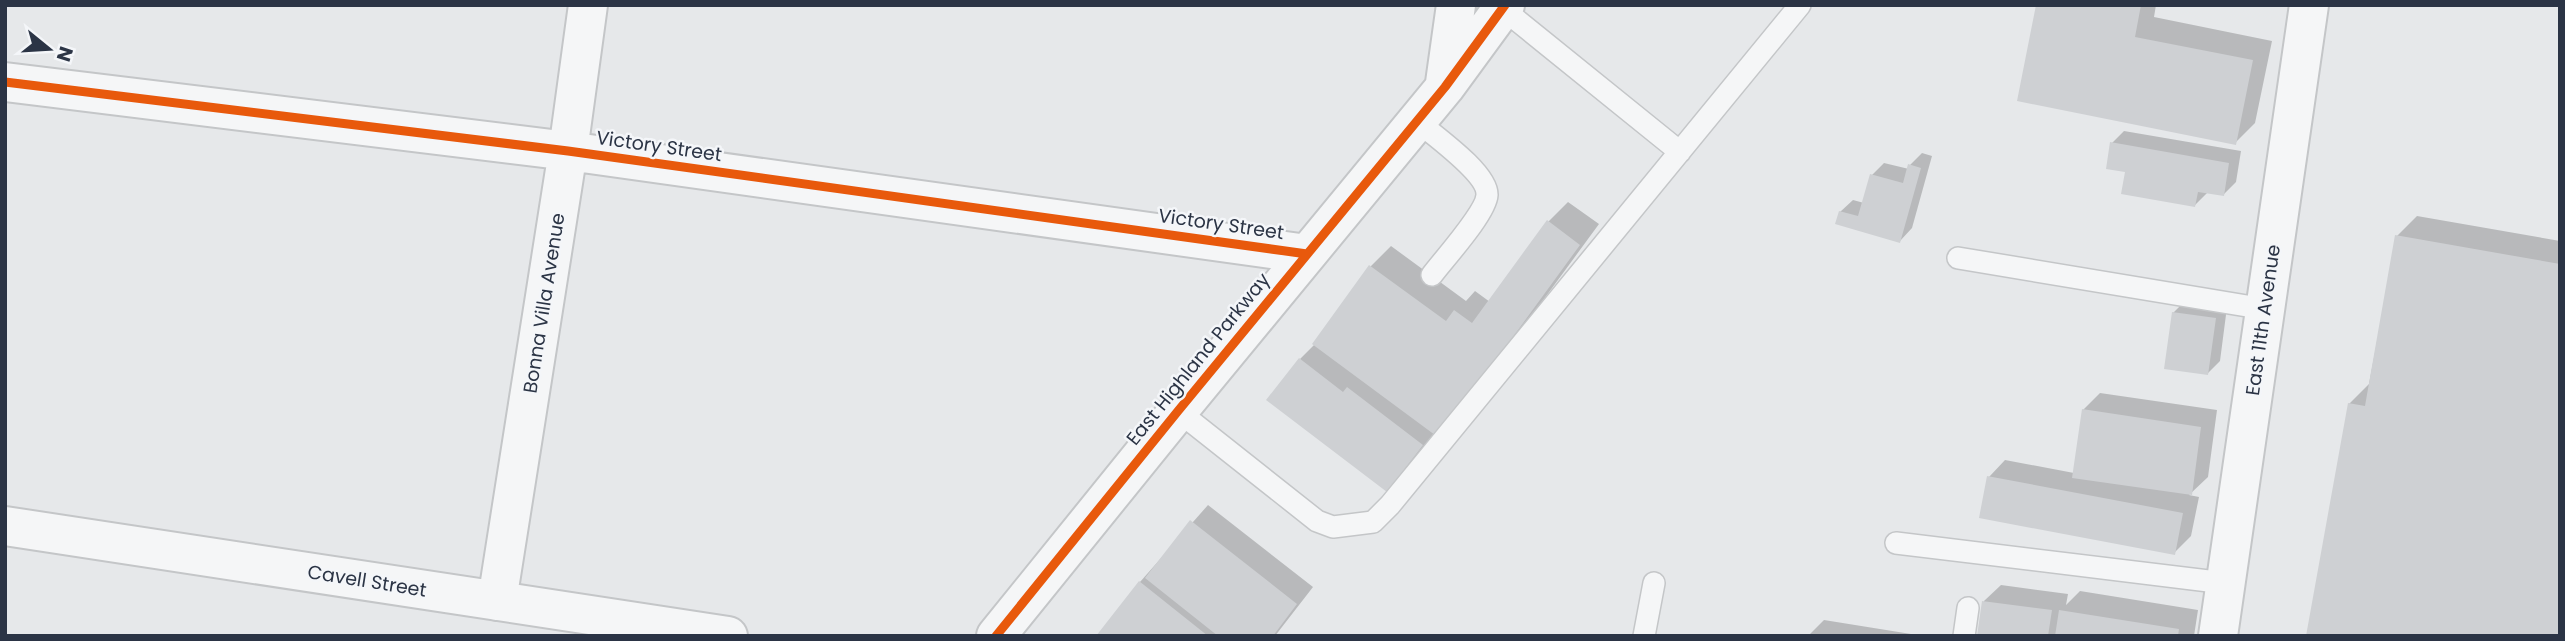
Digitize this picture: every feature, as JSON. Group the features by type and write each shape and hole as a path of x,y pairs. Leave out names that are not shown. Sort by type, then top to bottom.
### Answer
{"street":[{"name":"Bonna Villa Avenue","path":"497,601 568,151 588,5"},
{"path":"1445,87 1456,5"},
{"name":"East 11th Avenue","path":"2218,636 2309,5"},
{"name":"East Highland Parkway","path":"996,636 1445,87 1504,7"},
{"name":"Victory Street","path":"5,82 568,151 1307,254"},
{"name":"Cavell Street","path":"5,526 728,636"}],"lane":[{"path":"1178,411 1317,521 1333,527 1373,522 1390,505 1800,5"},
{"path":"1504,7 1680,152"},
{"path":"1417,121 1480,175 1488,192 1484,207 1432,275"},
{"path":"1958,258 2265,309"},
{"path":"1896,542 2225,583"},
{"path":"1644,636 1654,583"},
{"path":"1964,636 1968,608"}],"building":[{"path":"2036,5 2141,5 2135,37 2253,60 2236,145 2017,101"},
{"path":"2110,142 2229,163 2224,196 2198,192 2195,207 2121,194 2125,172 2106,169"},
{"path":"1908,164 1921,168 1900,243 1835,224 1839,211 1858,216 1870,174 1903,183"},
{"path":"1547,220 1580,245 1439,438 1312,344 1369,265 1446,321 1454,310 1472,323"},
{"path":"2395,235 2560,264 2560,636 2306,636 2348,403 2365,406"},
{"path":"2172,312 2216,318 2208,375 2164,369"},
{"path":"1299,358 1343,392 1347,387 1423,445 1387,492 1266,400"},
{"path":"2082,409 2201,427 2192,495 2072,478"},
{"path":"1987,476 2183,513 2175,555 1979,518"},
{"path":"1190,520 1297,604 1273,636 1218,636 1145,578"},
{"path":"1139,581 1208,636 1096,636"},
{"path":"1982,601 2052,610 2048,636 1977,636"},
{"path":"2059,610 2179,629 2178,636 2055,636"}],"cycle path":[{"path":"996,636 1445,87 1505,5"},
{"path":"5,82 568,151 1307,254"}]}
